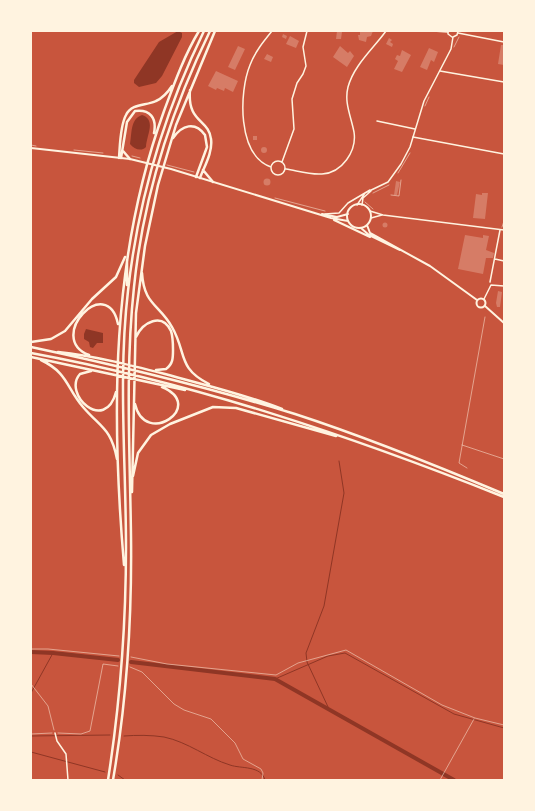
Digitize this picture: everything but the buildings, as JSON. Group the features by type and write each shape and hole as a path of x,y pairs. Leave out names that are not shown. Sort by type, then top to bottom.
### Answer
{"highway":[{"path":"31,342 51,339 67,329 92,299 116,277 123,265 143,176 154,139 174,82 199,31"},
{"path":"128,291 139,218 158,142 171,105 204,31"},
{"path":"113,780 123,710 128,650 131,582 128,386 137,258 153,183 176,107 210,31"},
{"path":"132,492 136,313 142,267 152,211 170,143 190,87 215,31"},
{"path":"120,158 126,114 134,107 156,102 174,82"},
{"path":"190,87 189,100 191,110 207,129 211,137 211,146 200,178"},
{"path":"120,158 127,122 135,112 144,111 154,118 154,139"},
{"path":"170,143 178,131 186,126 195,126 202,131 207,144 196,177"},
{"path":"122,151 130,159"},
{"path":"203,170 213,182"},
{"path":"108,780 120,680 126,582 123,385 128,291 128,247"},
{"path":"95,371 82,373 75,383 80,397 88,408 98,410 108,407 114,400 118,384 119,327 128,247"},
{"path":"142,267 146,294 152,304 174,330 185,364 194,375 213,386"},
{"path":"93,357 80,350 74,339 75,325 85,311 94,304 108,306 115,314 119,327"},
{"path":"135,340 143,326 150,321 162,322 170,330 173,340 173,358 171,364 164,370 150,370"},
{"path":"31,347 125,368 295,414"},
{"path":"46,350 93,357 150,370 246,396 403,452 504,494"},
{"path":"31,353 138,376 277,414 350,439 504,497"},
{"path":"31,357 158,386 200,392"},
{"path":"37,358 52,366 61,374 82,407 108,433 115,447 119,466"},
{"path":"134,400 139,415 146,421 159,423 171,419 177,411 177,401 170,391 158,386"},
{"path":"117,388 121,525 126,582"},
{"path":"130,502 137,456 149,437 170,424 212,407 236,408 350,439"}],"main road":[{"path":"31,148 130,159 166,168 320,214 345,224 353,230 406,253"},
{"path":"348,221 348,214 351,208 357,205 362,205 370,211 371,218 367,225 362,228"},
{"path":"320,214 337,217 348,214"},
{"path":"331,218 348,221 354,227 362,228 374,238"},
{"path":"367,225 370,233 430,266 477,300 484,299 485,306 504,323"},
{"path":"477,300 478,306 482,308 485,306"}],"street":[{"path":"272,31 258,49 250,65 242,104 243,122 247,139 260,160 271,167 273,174 277,176 282,175 286,169"},
{"path":"282,162 294,129 292,101 297,83 306,66 304,47 307,31"},
{"path":"286,169 315,174 325,174 339,168 349,157 354,137 347,107 348,87 354,73 386,31"},
{"path":"410,31 428,31"},
{"path":"432,31 448,32 450,36 453,37"},
{"path":"362,205 362,201 366,194 384,185 396,172 406,156 424,101 451,49 453,37 458,32 504,42"},
{"path":"440,71 504,82"},
{"path":"378,121 415,129"},
{"path":"413,137 504,154"},
{"path":"271,167 275,162 282,162"},
{"path":"282,162 286,169"},
{"path":"357,205 365,193 374,190"},
{"path":"324,214 339,213 360,195 374,190"},
{"path":"370,211 383,215 504,230"},
{"path":"371,218 383,215"},
{"path":"490,282 500,230"},
{"path":"495,259 504,261"},
{"path":"484,299 491,286 504,286"},
{"path":"55,734 64,750 67,760 68,780"}],"lane":[{"path":"391,195 399,196 401,180"},
{"path":"468,468 459,463 485,317"},
{"path":"462,445 504,459"}],"path":[{"path":"166,165 198,173"},
{"path":"272,197 328,212"},
{"path":"362,201 369,204 374,211"},
{"path":"500,230 504,221"},
{"path":"31,649 48,649 119,656"},
{"path":"131,657 167,664 276,675 305,661 346,650 431,700 475,718 504,725"},
{"path":"31,734 81,734 90,731 103,664 118,666"},
{"path":"130,667 142,672 174,704 210,720 222,733 235,743 243,759 246,762 254,764 263,773 262,780"},
{"path":"31,684 48,706 55,734"},
{"path":"440,780 475,718"}],"shaded area":[{"path":"178,31 182,33 182,37 162,76 156,83 139,87 134,83 134,80 159,42"},
{"path":"142,115 149,121 150,129 146,147 140,150 130,144 133,123"},
{"path":"86,329 103,333 103,343 97,343 93,348 90,347 89,342 84,339"}],"waterway":[{"path":"329,709 307,662 306,653 324,606 344,493 339,461"},
{"path":"31,652 118,660"},
{"path":"31,693 53,653"},
{"path":"275,679 328,656 345,653 454,714 504,728"},
{"path":"131,662 275,679 454,780"},
{"path":"31,736 110,735"},
{"path":"124,736 139,735 173,739 222,762 255,770 263,775 265,780"},
{"path":"31,752 105,772"},
{"path":"118,775 125,780"}]}
